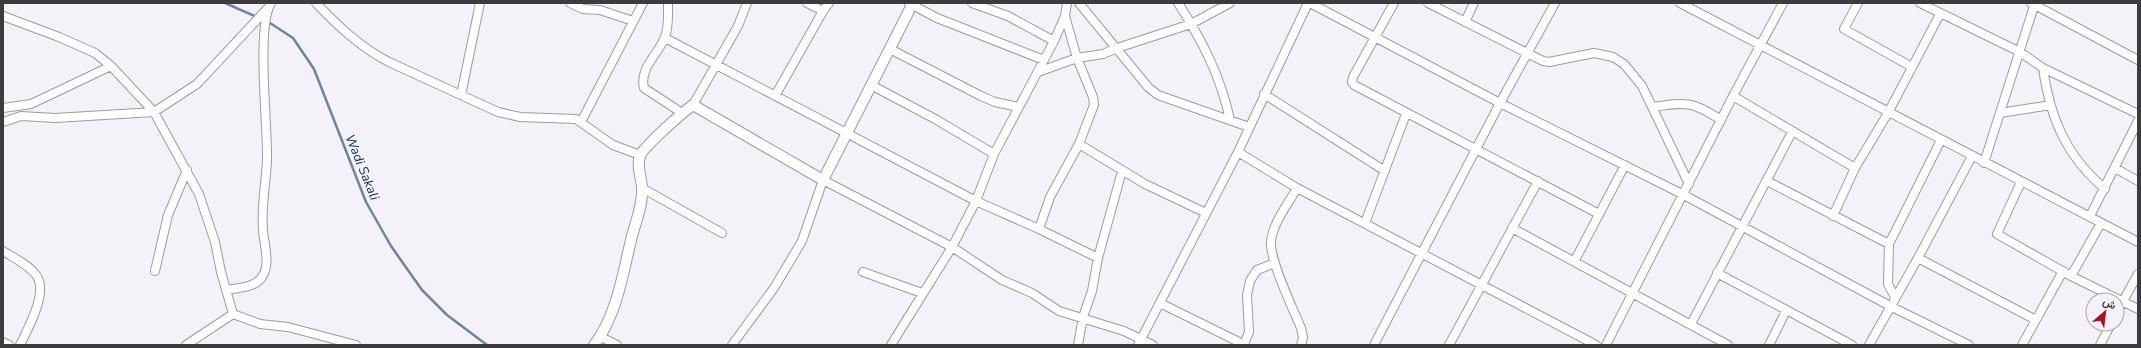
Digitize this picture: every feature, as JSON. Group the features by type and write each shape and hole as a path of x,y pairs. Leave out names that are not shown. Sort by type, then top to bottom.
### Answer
{"street":[{"path":"316,3 352,38 372,53 461,95 498,112 520,116 570,117 580,122 613,145 640,155"},
{"path":"461,95 480,3"},
{"path":"570,3 583,9 600,10 634,21"},
{"path":"580,122 643,3"},
{"path":"668,3 669,19 665,38 644,72 643,82 644,88 682,113"},
{"path":"594,345 601,337 616,301 639,209 642,188 638,173 640,155 682,113 693,106 738,26 747,3"},
{"path":"807,3 823,11"},
{"path":"775,96 829,3"},
{"path":"972,3 1008,16 1054,41"},
{"path":"891,345 952,247 976,202 994,154 1054,41 1065,16 1067,3"},
{"path":"1079,3 1096,26 1117,48 1148,87 1158,95 1249,127"},
{"path":"1178,3 1212,63 1223,92 1230,120"},
{"path":"1038,72 1077,58 1103,54 1191,24 1230,3"},
{"path":"1140,342 1238,152 1264,94 1309,3 1500,103 1684,195 1890,306 1969,345"},
{"path":"1394,3 1352,82 1354,85 1406,114 1476,148 1599,214"},
{"path":"1428,3 1528,54 1549,62 1594,53 1613,57 1634,73 1642,86 1689,184"},
{"path":"1464,22 1474,3"},
{"path":"1374,345 1476,148 1555,3"},
{"path":"1680,3 1888,113 2138,242"},
{"path":"1606,345 1684,195 1733,96 1783,3"},
{"path":"1858,3 1844,30 1912,67"},
{"path":"1920,3 2020,52 2043,68 2138,114"},
{"path":"732,345 774,288 802,241 823,180 890,49 911,4 937,18 1044,60"},
{"path":"1984,163 2020,52 2033,4 2138,60"},
{"path":"3,122 21,116 55,118 154,112 198,84 269,6"},
{"path":"226,290 253,285 262,278 267,267 263,229 267,160 264,33 269,6"},
{"path":"1833,216 1855,168 1888,113 1940,14"},
{"path":"3,16 59,37 95,53 112,66 154,112 199,194 215,242 233,314"},
{"path":"1039,229 1050,198 1079,144 1094,105 1093,97 1077,58 1065,16"},
{"path":"665,38 976,202 1039,229 1098,258"},
{"path":"890,49 981,96 995,102 1019,107"},
{"path":"3,108 13,108 31,104 112,66"},
{"path":"2043,68 2051,105 2061,132 2071,152 2080,166 2104,189"},
{"path":"871,85 937,120 994,154"},
{"path":"1264,94 1385,171"},
{"path":"1733,96 1855,168"},
{"path":"1653,107 1682,103 1694,105 1721,120"},
{"path":"2000,112 2051,105"},
{"path":"693,106 823,180 952,247 1002,280 1032,293 1060,311 1083,317 1140,342 1153,345"},
{"path":"13,108 21,116"},
{"path":"1365,223 1406,114"},
{"path":"2090,216 2138,121"},
{"path":"1691,324 1792,132"},
{"path":"1895,297 1888,284 1889,244 1941,140"},
{"path":"1079,144 1122,171 1206,213"},
{"path":"1238,152 1296,188 1482,283 1596,345"},
{"path":"1868,345 1918,258 1972,156"},
{"path":"1575,260 1625,165"},
{"path":"2115,168 2138,181"},
{"path":"155,271 168,216 187,170"},
{"path":"1078,345 1083,317 1092,291 1098,258 1122,171"},
{"path":"1452,344 1482,283 1538,181"},
{"path":"1767,181 1889,244"},
{"path":"2021,182 1997,234 2071,276 2104,292"},
{"path":"642,188 722,233"},
{"path":"1296,188 1274,230 1271,241 1275,263 1301,328 1303,338 1301,345"},
{"path":"2071,276 2101,223"},
{"path":"1512,228 1575,260 1728,345"},
{"path":"3,251 31,270 37,276 41,286 40,298 31,323 20,345"},
{"path":"1918,258 2036,320"},
{"path":"1160,303 1245,345 1249,332 1247,296 1250,281 1257,270 1275,263"},
{"path":"2022,345 2064,271"},
{"path":"863,272 922,293"},
{"path":"1717,274 1852,345"},
{"path":"2125,297 2138,274"},
{"path":"2125,302 2138,309"},
{"path":"1769,345 1786,311"},
{"path":"233,314 260,324 288,327 356,345"},
{"path":"186,345 233,314"},
{"path":"2100,345 2107,332"},
{"path":"601,337 617,345"},
{"path":"3,342 9,345"}],"waterway":[{"name":"Wadi Sakali","path":"225,3 257,17"},
{"name":"Wadi Sakali","path":"267,21 293,38 314,69 366,202 391,246 422,290 447,315 487,345"}]}
